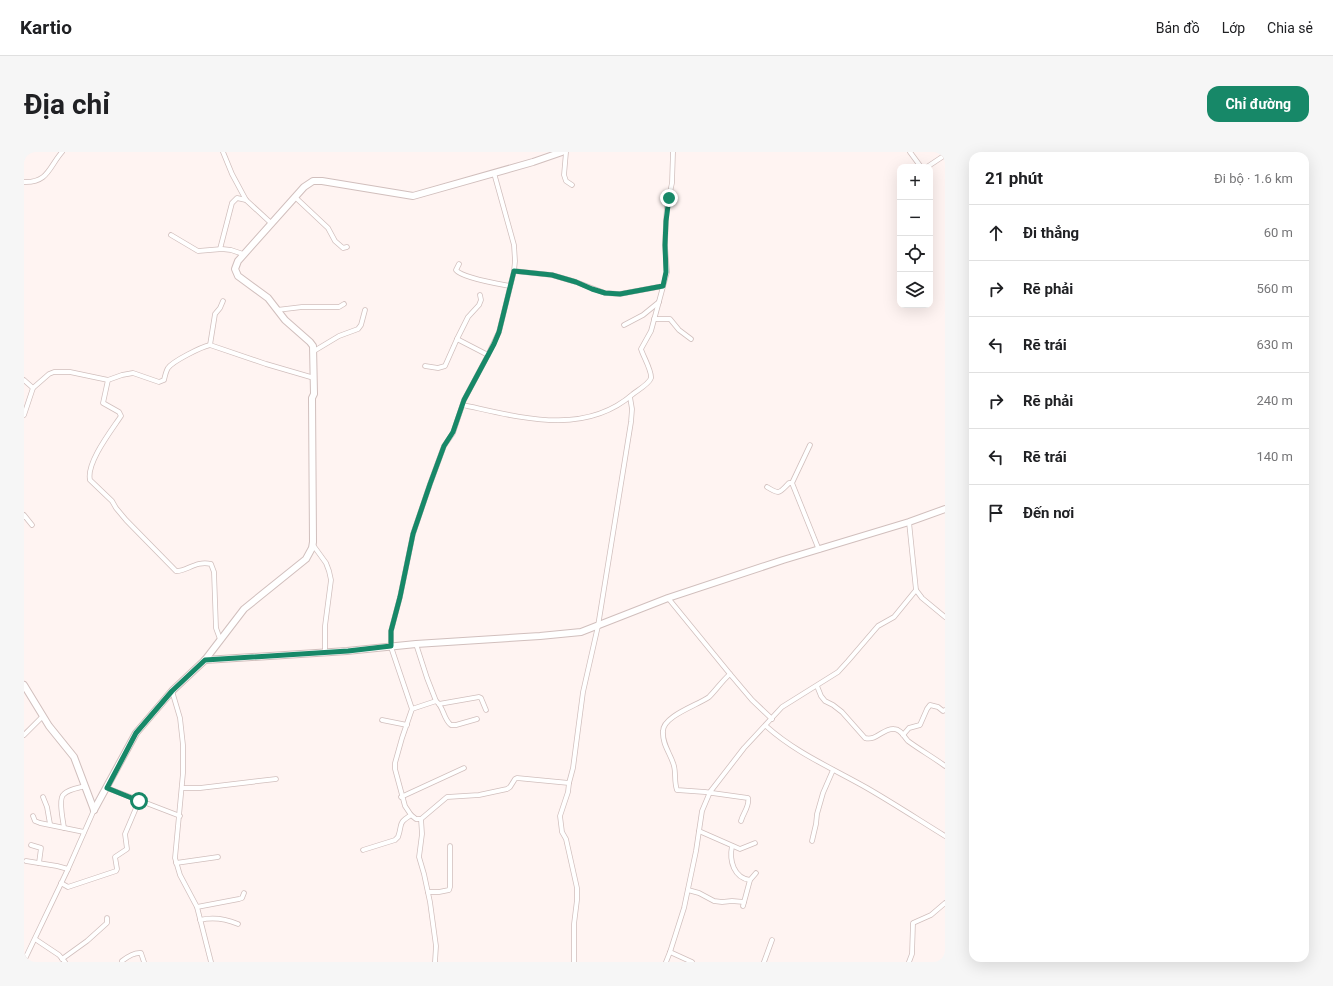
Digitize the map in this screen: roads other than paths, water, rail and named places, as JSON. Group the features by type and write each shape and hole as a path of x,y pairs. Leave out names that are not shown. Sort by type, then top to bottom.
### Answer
{"street":[{"path":"24,182 38,181 44,177 50,172 62,152"},
{"path":"223,152 232,174 246,200 271,223"},
{"path":"24,961 68,869 94,810 136,733 172,691 205,660 244,609 306,559 312,545 312,398 314,394 314,351 310,342 285,320 268,298 235,273 235,265 243,254 304,187 313,181 329,182 413,196 533,162 560,152"},
{"path":"566,152 564,175 566,181 572,185"},
{"path":"463,405 542,419 576,420 606,411 622,403 651,378 651,374 641,349 651,331 666,272 666,221 672,183 673,152"},
{"path":"910,152 918,164"},
{"path":"932,164 945,156"},
{"path":"420,819 416,819 411,815 404,806 395,769 395,762 412,709 391,646 391,631 400,597 413,534 430,484 444,446 453,432 464,400 499,332 514,271 514,244 494,173"},
{"path":"295,197 328,228 337,244 343,248 347,247"},
{"path":"220,249 232,203 237,198 246,200"},
{"path":"171,235 198,251 220,249 231,250 243,254"},
{"path":"459,264 456,270 458,273 473,278 510,286"},
{"path":"514,271 552,275 605,293 620,294 663,286"},
{"path":"425,366 438,368 445,366 468,317 479,305 481,300 480,295"},
{"path":"210,345 215,314 223,301"},
{"path":"624,325 643,315 659,302"},
{"path":"277,310 302,307 338,307 344,304"},
{"path":"314,351 339,336 358,329 361,326 365,310"},
{"path":"654,319 670,319 679,330 691,339"},
{"path":"457,338 488,355"},
{"path":"24,415 33,388 49,374 54,372 70,372 108,380 133,373 159,382 162,381 168,368 172,364 201,347 210,345 282,370 314,378"},
{"path":"24,380 33,388"},
{"path":"108,380 103,403 119,412 121,416 92,465 89,476 90,480 112,501 126,520 176,571 181,571 195,564 211,564 214,572 216,628 220,639"},
{"path":"574,962 574,924 577,888 566,839 562,832 560,818 568,792 573,768 583,692 598,626 631,422 632,409 630,397"},
{"path":"767,487 776,493 789,483 792,483 810,445"},
{"path":"792,483 818,550"},
{"path":"205,660 574,633 598,626 668,598 909,522 945,509"},
{"path":"24,515 32,525"},
{"path":"909,522 916,590 922,598 945,617"},
{"path":"312,545 326,563 331,580 325,626 325,652"},
{"path":"666,962 684,908 703,805 710,792 744,748 782,708 838,672 878,626 894,617 916,590"},
{"path":"668,598 752,700 772,719"},
{"path":"416,644 427,678 448,723 451,725 456,725 477,719"},
{"path":"730,674 708,697 673,717 662,730 666,749 674,764 675,785 677,790 710,792 748,798 749,801 747,809 744,812 741,821"},
{"path":"24,685 48,726 74,756 94,810"},
{"path":"817,686 825,701 842,712 865,738 874,738 887,731 893,729 897,730 907,740 945,766"},
{"path":"172,691 180,718 183,745 183,773 180,816 175,852 176,863 180,875 197,907 210,962"},
{"path":"412,709 438,702 479,696 486,710"},
{"path":"903,735 909,728 920,725 930,705 938,707 943,711 945,710"},
{"path":"24,736 43,716"},
{"path":"382,720 407,725"},
{"path":"766,726 800,753 867,788 945,836"},
{"path":"401,797 464,768"},
{"path":"812,841 818,809 833,770"},
{"path":"420,819 445,798 503,790 509,788 517,778 569,783"},
{"path":"182,788 200,788 276,779"},
{"path":"64,828 60,800 62,795 68,791 85,786"},
{"path":"107,788 180,816"},
{"path":"43,797 50,824"},
{"path":"61,883 68,887 116,871 115,857 126,849 125,834 139,801"},
{"path":"363,850 395,840 398,837 402,820 411,815"},
{"path":"33,816 37,822 84,832"},
{"path":"420,819 422,834 418,857 428,892 436,946 435,962"},
{"path":"699,831 732,846 742,848 755,843"},
{"path":"32,845 41,848 39,863"},
{"path":"428,892 449,890 450,846"},
{"path":"732,846 731,857 735,871 744,879 750,880"},
{"path":"176,863 218,857"},
{"path":"26,861 68,869"},
{"path":"688,890 714,901 732,901 744,904 750,880 756,873"},
{"path":"197,907 239,899 242,898 244,893"},
{"path":"909,962 912,954 913,923 931,915 945,903"},
{"path":"35,939 59,955 64,961 107,923 107,918"},
{"path":"200,920 208,918 226,919 238,924"},
{"path":"764,962 772,940"},
{"path":"670,952 692,962"},
{"path":"122,961 127,957 141,953 144,962"}]}
